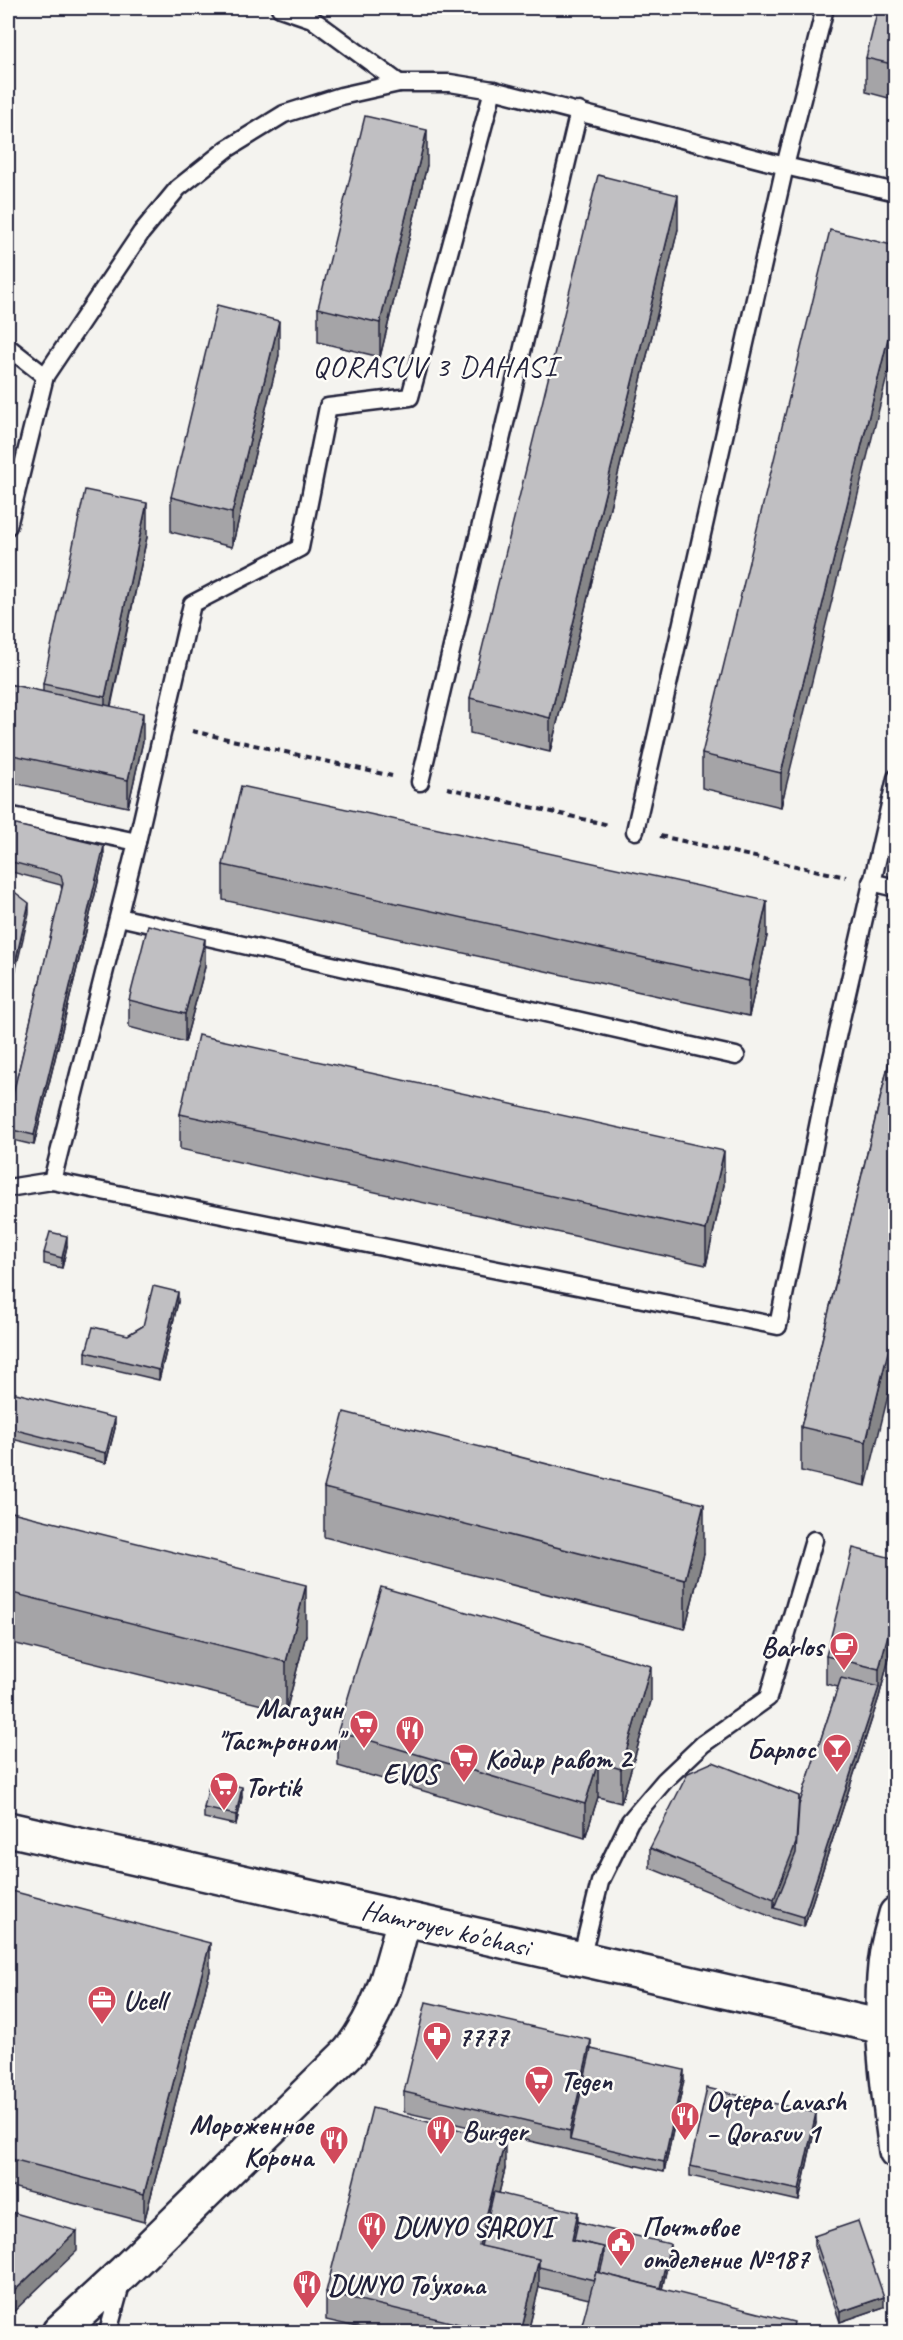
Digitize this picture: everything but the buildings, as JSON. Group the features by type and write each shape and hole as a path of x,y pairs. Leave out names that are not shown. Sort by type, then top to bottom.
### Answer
{"main road":[{"name":"Hamroyev ko'chasi","path":"8,1829 890,2029"},
{"path":"896,1914 887,1952 890,2029 888,2090 896,2151"},
{"path":"58,2332 124,2272 350,2051 368,2027 379,2004 404,1918"}],"lane":[{"path":"280,8 312,18 399,83"},
{"path":"635,831 785,166 825,8"},
{"path":"8,526 45,376 141,233 178,188 227,149 284,114 341,96 399,83 450,83 493,90 579,111 785,166 896,192"},
{"path":"52,1181 119,917 192,604 300,548 328,407 410,397 493,90"},
{"path":"420,782 579,111"},
{"path":"8,347 45,376"},
{"path":"8,1188 52,1181 778,1326 826,1087 896,778"},
{"path":"8,814 137,842"},
{"path":"871,882 896,888"},
{"path":"119,917 736,1056"},
{"path":"581,1959 600,1882 630,1821 665,1780 703,1744 768,1698 814,1540"},
{"path":"108,2332 124,2272"}],"path":[{"path":"165,725 871,882"}],"place":[{"name":"Barlos","path":"844,1672"},
{"name":"Магазин \"Гастроном\"","path":"364,1750"},
{"name":"EVOS","path":"410,1756"},
{"name":"Барлос","path":"837,1774"},
{"name":"Кодир равот 2","path":"464,1784"},
{"name":"Tortik","path":"224,1812"},
{"name":"Ucell","path":"102,2026"},
{"name":"7777","path":"437,2062"},
{"name":"Tegen","path":"539,2106"},
{"name":"Oqtepa Lavash – Qorasuv 1","path":"685,2142"},
{"name":"Burger","path":"441,2156"},
{"name":"Мороженное Корона","path":"334,2166"},
{"name":"DUNYO SAROYI","path":"372,2252"},
{"name":"Почтовое отделение №187","path":"621,2268"},
{"name":"DUNYO To‘yxona","path":"307,2310"}],"district":[{"name":"QORASUV 3 DAHASI","path":"435,366"}]}
